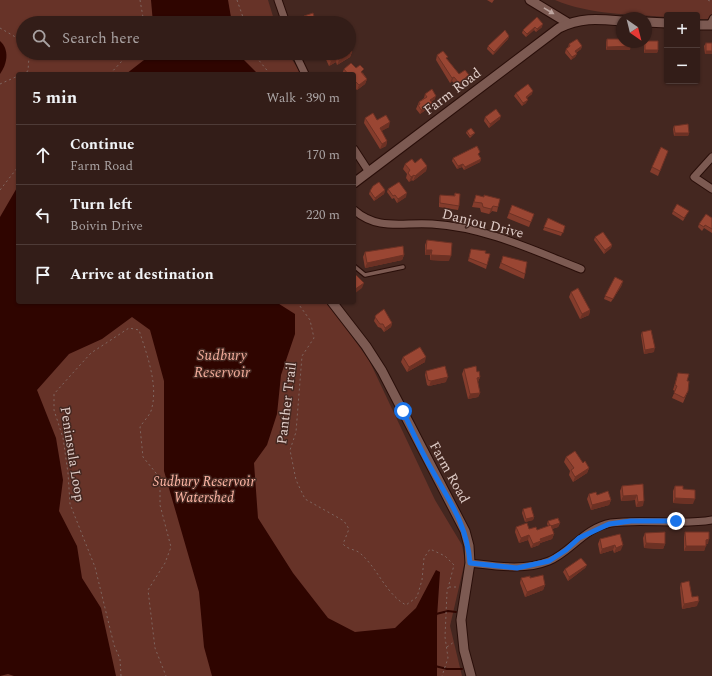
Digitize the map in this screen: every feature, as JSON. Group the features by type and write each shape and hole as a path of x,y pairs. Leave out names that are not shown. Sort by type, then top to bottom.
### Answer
{"street":[{"path":"278,0 284,16"},
{"path":"530,0 568,23 587,19 616,21"},
{"path":"652,22 664,23"},
{"path":"700,24 710,22"},
{"name":"Farm Road","path":"356,182 547,37 568,23"},
{"path":"298,60 304,72"},
{"path":"356,152 369,172"},
{"path":"712,157 694,177 712,189"},
{"name":"Danjou Drive","path":"356,212 364,219 376,224 433,224 463,229 511,241 581,269"},
{"name":"Farm Road","path":"334,304 366,346 390,384 429,465 459,517 469,546 470,563 461,620 462,639 471,676"},
{"path":"470,563 517,568 549,561 566,550 579,538 609,524 631,521 712,520"}],"lane":[{"path":"356,268 364,275 402,267"}],"path":[{"path":"140,0 143,16"},
{"path":"237,0 243,16"},
{"path":"708,0 712,2"},
{"path":"0,28 16,37"},
{"path":"26,72 28,71 29,60"},
{"path":"112,72 124,60"},
{"path":"259,60 268,72"},
{"path":"0,84 16,77"},
{"path":"0,190 16,169"},
{"name":"Panther Trail","path":"298,304 310,320 314,338 302,356 296,432 290,450 296,480 305,498 344,521 349,529 342,544 346,548 360,553 397,600 406,605 417,597 422,580 424,558 430,549 445,556 454,565 448,587 445,610 446,647"},
{"name":"Peninsula Loop","path":"121,676 120,658 114,644 95,567 70,504 68,473 63,438 54,410 54,394 92,353 129,328 139,330 148,360 154,393 150,412 140,427 143,457 160,478 160,505 171,547 165,563 148,590 156,648 166,676"},
{"path":"448,587 465,587"},
{"path":"442,676 448,658 446,647 462,639"}],"green space":[{"name":"Sudbury Reservoir Watershed","path":"0,0 268,0 273,16 16,16 16,60 292,60 300,72 16,72 16,304 328,304 369,360 435,500 462,545 465,561 450,626 462,676 0,676"},
{"path":"555,0 712,0 712,19 700,19 700,12 664,12 664,17 652,16 652,12 610,13 582,9"}],"water":[{"path":"151,0 228,0 231,16 152,16"},
{"path":"0,41 5,49 6,62 0,74"},
{"path":"144,60 244,60 256,72 129,72"},
{"name":"Sudbury Reservoir","path":"16,189 16,304 279,304 295,314 295,334 281,375 277,414 267,445 254,463 258,518 293,573 328,618 355,632 395,628 416,608 436,570 440,572 437,617 437,676 212,676 204,647 199,592 164,471 164,381 150,330 132,317 102,339 69,354 37,390 56,438 63,480 59,511 77,546 82,578 101,608 116,676 14,676 8,674 0,676 0,217"}],"building":[{"path":"313,13 314,16 304,16"},
{"path":"537,17 543,24 537,29 535,27 527,34 523,30"},
{"path":"505,30 509,36 494,52 488,46"},
{"path":"577,39 582,46 575,51 577,54 572,57 566,49 570,46 569,44"},
{"path":"607,39 616,39 616,47 607,47"},
{"path":"652,41 658,41 658,50 645,50 645,48 652,48"},
{"path":"706,43 712,43 712,51 706,51"},
{"path":"443,51 448,57 446,58 459,74 465,70 469,75 459,83 454,77 452,78 437,55"},
{"path":"351,63 356,68 360,65 364,69 361,72 367,79 359,85 356,82 356,72 346,72 344,69"},
{"path":"528,84 533,91 526,97 528,100 523,103 516,93"},
{"path":"432,89 436,96 430,100 432,103 421,110 418,105 420,104 419,102 427,97 425,94"},
{"path":"496,109 501,116 490,124 485,117"},
{"path":"373,113 377,120 386,115 390,122 380,128 387,141 382,144 365,118"},
{"path":"688,124 689,133 675,133 674,126"},
{"path":"471,128 475,133 470,136 467,131"},
{"path":"477,146 480,152 478,154 481,159 465,167 463,164 458,166 453,158"},
{"path":"661,147 668,151 660,171 652,167"},
{"path":"421,158 427,166 415,176 414,175 411,177 408,173 410,170 405,164 412,159 415,163"},
{"path":"379,182 385,190 375,198 370,191 373,186"},
{"path":"399,182 407,193 398,199 395,195 393,196 388,189"},
{"path":"455,193 460,194 459,206 440,203 440,195 455,196"},
{"path":"476,195 484,197 484,195 500,199 498,207 493,206 491,209 483,207 482,203 474,202"},
{"path":"677,204 689,211 684,218 673,211"},
{"path":"512,205 534,214 531,222 509,213"},
{"path":"706,214 712,218 712,229 705,225 704,227 699,224"},
{"path":"548,218 565,226 563,233 544,227"},
{"path":"603,232 612,245 605,250 595,237"},
{"path":"427,240 452,243 451,256 431,255 432,250 426,250"},
{"path":"403,246 404,255 367,263 365,252"},
{"path":"471,249 486,251 485,253 490,254 487,265 469,258"},
{"path":"503,256 527,262 525,274 501,263"},
{"path":"356,275 364,283 356,289"},
{"path":"615,277 623,281 613,299 605,296"},
{"path":"578,288 590,310 582,314 571,292"},
{"path":"384,309 392,323 385,328 383,324 380,324 375,317"},
{"path":"651,330 655,348 645,350 642,332"},
{"path":"420,347 426,357 409,367 403,357"},
{"path":"445,366 448,377 431,381 428,380 426,371"},
{"path":"476,366 480,377 477,378 480,393 470,394 464,369"},
{"path":"678,373 689,374 687,381 689,381 688,391 684,398 674,393 677,386 675,385"},
{"path":"575,451 583,463 585,461 589,468 575,477 571,470 574,468 566,457"},
{"path":"643,484 644,501 638,502 637,495 623,496 622,486"},
{"path":"675,486 683,486 683,489 695,490 695,499 675,498"},
{"path":"608,491 611,500 592,505 589,494 596,492 597,495"},
{"path":"531,507 534,517 526,519 523,509"},
{"path":"558,518 560,523 550,526 548,521"},
{"path":"527,523 529,529 536,527 537,530 551,525 554,534 540,539 541,541 533,544 529,535 521,538 516,527"},
{"path":"665,532 665,544 646,543 645,533"},
{"path":"685,532 709,532 709,539 706,540 706,546 686,546"},
{"path":"620,534 623,545 616,548 615,545 602,549 600,539"},
{"path":"581,558 587,565 569,577 565,569"},
{"path":"543,575 545,585 527,592 521,578 530,576 530,578"},
{"path":"689,581 692,597 698,596 699,601 684,604 681,583"}],"waterway":[{"path":"436,614 448,611 456,612"},
{"path":"435,666 447,669 462,669"}],"route":[{"path":"403,411 429,465 459,517 469,546 470,563 517,568 549,561 566,550 579,538 595,529 609,524 631,521 676,521"}]}
